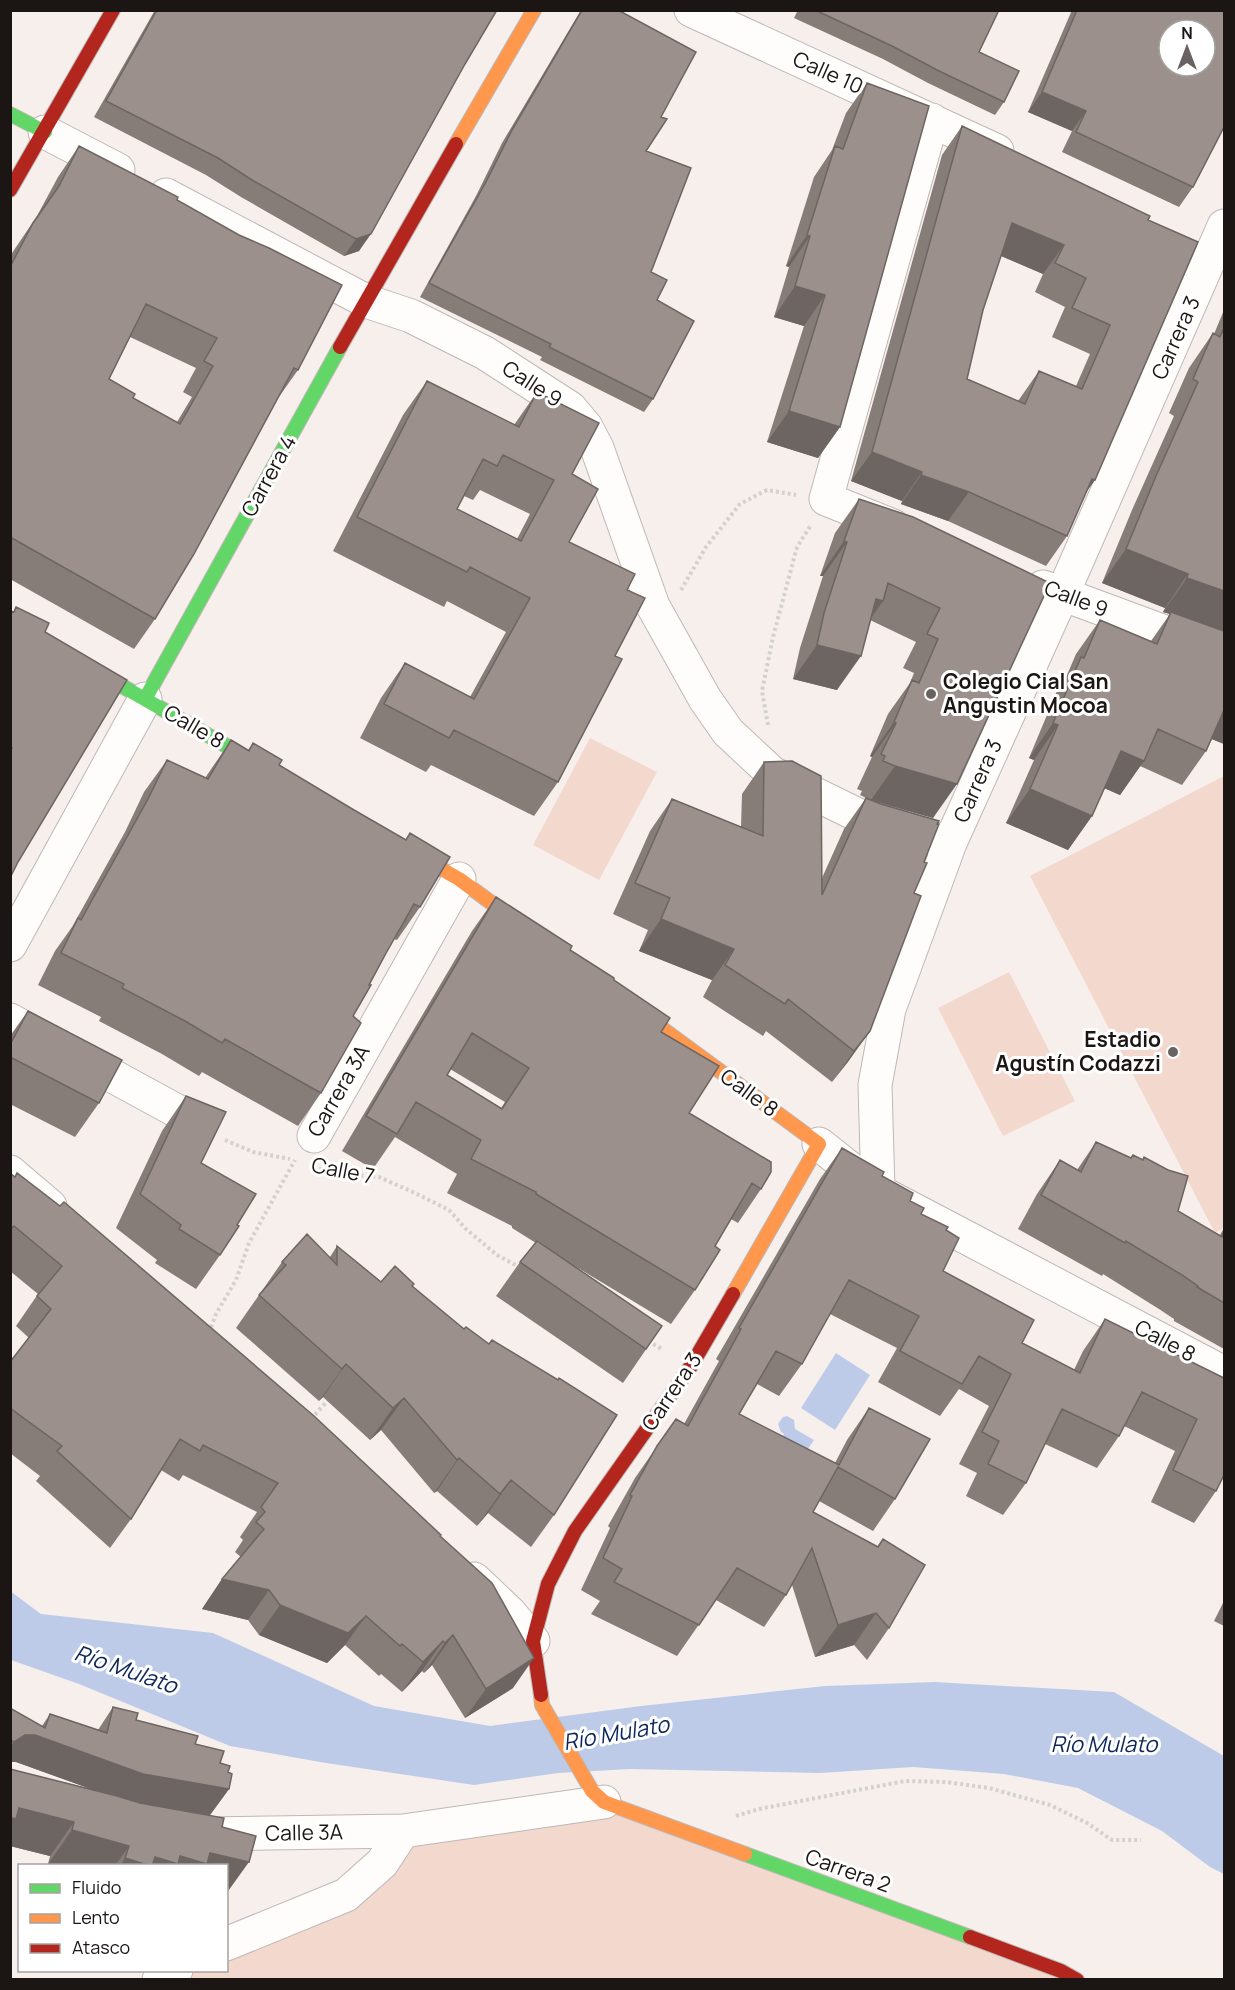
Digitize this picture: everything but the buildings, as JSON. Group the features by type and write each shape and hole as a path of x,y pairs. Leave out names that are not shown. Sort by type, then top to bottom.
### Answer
{"main road":[{"path":"10,190 113,10"},
{"name":"Carrera 4","path":"145,699 366,301 534,10"},
{"name":"Calle 9","path":"10,114 45,132"},
{"name":"Calle 8","path":"10,622 277,775"},
{"path":"388,838 459,879 535,935"},
{"name":"Calle 8","path":"611,991 819,1144"},
{"name":"Carrera 3","path":"533,1641 548,1584 575,1531 691,1366 819,1144"},
{"path":"533,1641 542,1705 598,1796"},
{"name":"Carrera 2","path":"598,1796 695,1837 1061,1971 1077,1980"}],"street":[{"name":"Calle 10","path":"690,10 932,120 1018,162"},
{"path":"923,538 826,499 932,120"},
{"name":"Calle 9","path":"45,132 366,301 411,316 485,353 570,408 586,427 597,448 653,606 705,699 728,732 772,773 864,818 950,843"},
{"path":"1180,240 1220,247"},
{"name":"Carrera 3","path":"878,1191 875,1085 889,1009 950,843 1220,247"},
{"name":"Calle 9","path":"1019,578 1224,654"},
{"name":"Carrera 4","path":"10,945 145,699"},
{"name":"Carrera 3A","path":"306,1156 459,879"},
{"path":"10,1020 199,1123"},
{"name":"Calle 8","path":"819,1144 878,1191 1224,1372"},
{"path":"10,1172 76,1229"},
{"path":"451,1558 510,1613 533,1641"},
{"name":"Calle 3A","path":"178,1829 213,1835 403,1831 598,1796"},
{"path":"228,1943 346,1895 382,1863 403,1831"},
{"path":"159,1980 174,1972"}],"path":[{"path":"653,606 671,606 706,547 740,504 767,490 826,499 797,547 773,637 762,691 772,773"},
{"name":"Calle 7","path":"199,1123 223,1139 253,1152 306,1156 334,1173 380,1177 449,1210 497,1255 526,1271"},
{"name":"Carrera 3A","path":"207,1337 216,1314 236,1280 249,1243 306,1156"},
{"path":"643,1338 691,1366"},
{"path":"307,1424 336,1391"},
{"path":"695,1837 700,1827 759,1809 905,1781 946,1782 989,1788 1050,1805 1087,1823 1113,1840 1141,1840"}],"shaded area":[{"path":"590,738 657,772 599,880 533,845"},
{"name":"Estadio Agustín Codazzi","path":"1224,776 1224,1228 1215,1233 1030,876"},
{"path":"1009,972 1075,1101 1003,1136 938,1008"},
{"path":"604,1802 1077,1980 159,1980 174,1972 228,1972 228,1944 346,1895 403,1831"}],"water":[{"path":"836,1353 870,1375 835,1430 801,1408"},
{"path":"787,1416 794,1420 795,1429 814,1440 804,1455 781,1441 784,1434 778,1424 783,1417"},
{"name":"Río Mulato","path":"10,1591 41,1614 213,1633 374,1706 490,1726 641,1706 825,1686 935,1682 1114,1692 1224,1756 1224,1874 1210,1867 1162,1831 1078,1788 1004,1774 913,1767 820,1773 630,1769 558,1773 474,1785 230,1746 79,1684 11,1660"}],"traffic: fast":[{"path":"10,114 45,132"},
{"path":"145,699 340,347"},
{"path":"10,622 267,769"},
{"path":"745,1854 970,1937"}],"traffic: slow":[{"path":"456,144 534,10"},
{"path":"403,847 459,879 527,929"},
{"path":"626,1002 819,1144 733,1294"},
{"path":"541,1695 542,1705 592,1791 604,1802 745,1854"}],"traffic: jam":[{"path":"10,190 113,10"},
{"path":"340,347 456,144"},
{"path":"541,1695 533,1641 548,1584 575,1531 691,1366 733,1294"},
{"path":"970,1937 1061,1971 1077,1980"}],"place":[{"name":"Colegio Cial San Angustin Mocoa","path":"931,694"},
{"name":"Estadio Agustín Codazzi","path":"1173,1052"}]}
